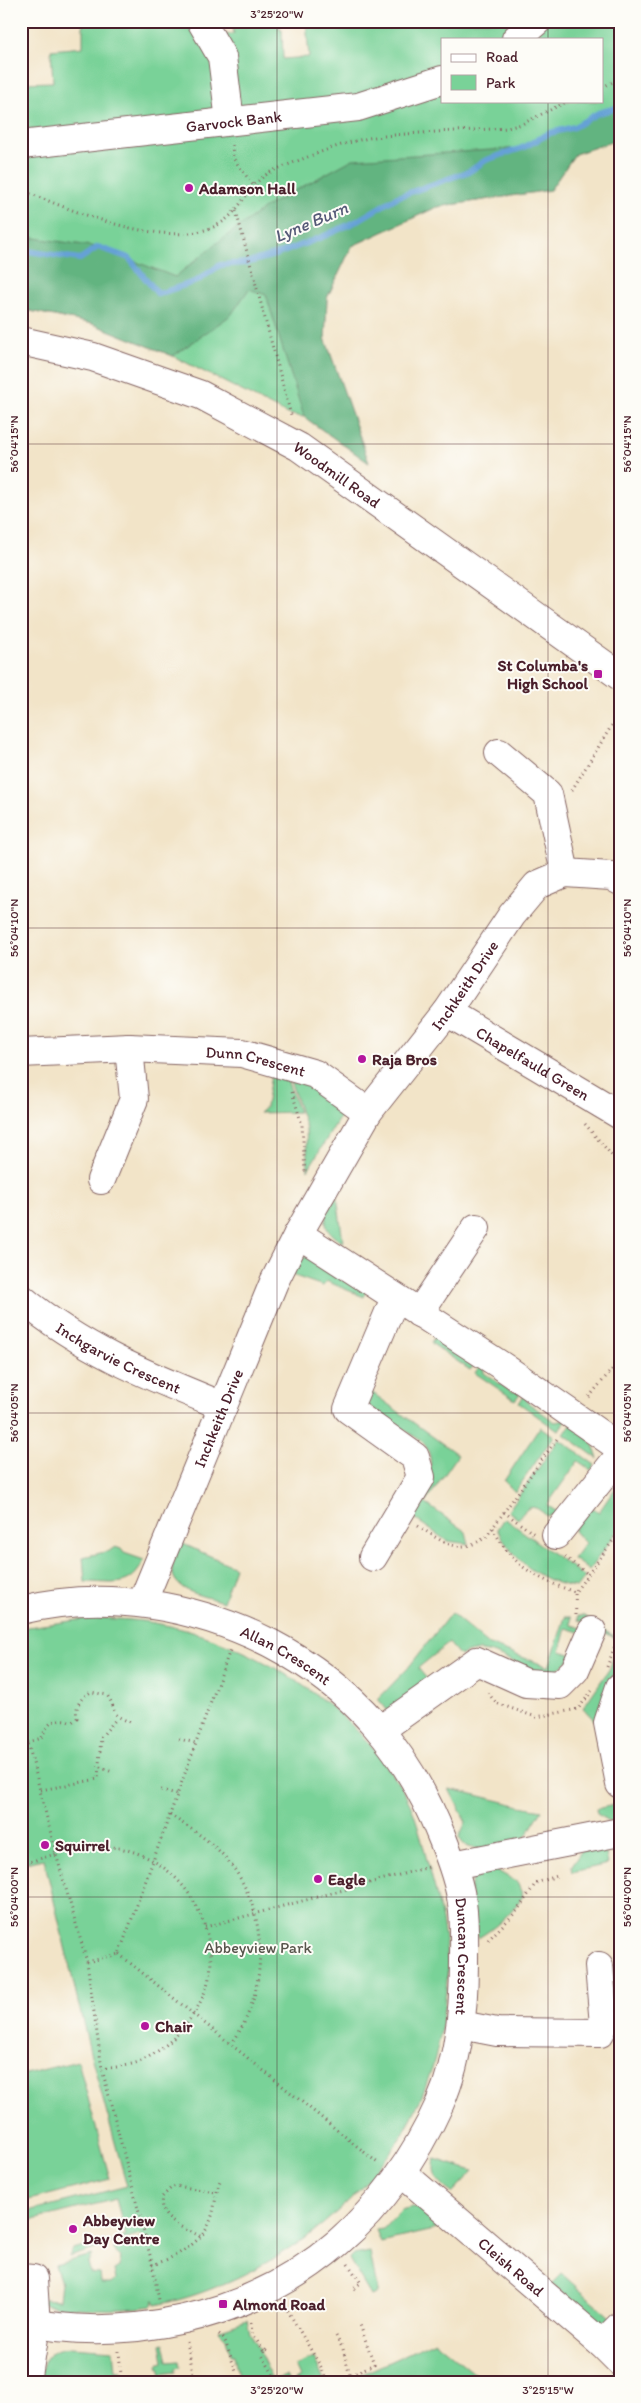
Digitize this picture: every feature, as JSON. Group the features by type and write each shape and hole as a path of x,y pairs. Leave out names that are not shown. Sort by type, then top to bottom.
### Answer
{"street":[{"path":"201,21 222,57 230,121"},
{"path":"517,38 538,21"},
{"name":"Garvock Bank","path":"21,145 358,107 441,80"},
{"name":"Woodmill Road","path":"21,341 93,357 202,395 299,447 620,676"},
{"path":"499,754 548,794 565,873"},
{"name":"Inchkeith Drive","path":"142,1603 274,1282 298,1234 368,1112 447,1012 512,915 537,885 565,873 611,876 620,881"},
{"name":"Chapelfauld Green","path":"447,1012 620,1115"},
{"path":"101,1180 134,1099 130,1048"},
{"name":"Dunn Crescent","path":"21,1053 130,1048 242,1053 315,1074 368,1112"},
{"path":"419,1313 476,1228"},
{"path":"298,1234 502,1366 620,1448"},
{"name":"Inchgarvie Crescent","path":"21,1298 52,1324 100,1353 222,1406"},
{"path":"372,1557 421,1478 415,1456 348,1410 395,1298"},
{"path":"554,1534 620,1454"},
{"name":"Allan Crescent","path":"21,1610 76,1601 142,1603 194,1613 239,1628 291,1654 348,1696 402,1756 430,1805 445,1865"},
{"path":"380,1730 477,1661 526,1682 560,1685 575,1670 592,1631"},
{"path":"620,1687 608,1723 620,1784"},
{"path":"445,1865 620,1832"},
{"name":"Duncan Crescent","path":"29,2323 83,2330 128,2328 212,2313 296,2275 336,2244 381,2201 394,2171 441,2102 452,2068 460,2025 464,1970 462,1901 445,1865"},
{"path":"460,2025 497,2032 600,2033 604,2025 599,1966"},
{"name":"Cleish Road","path":"394,2171 614,2344"},
{"path":"21,2278 33,2278 27,2382"}],"path":[{"path":"604,86 620,79"},
{"path":"21,190 129,228 163,234 202,231 221,223 236,211 253,185 274,170 342,145 373,138 507,128 522,124 566,102"},
{"path":"230,121 233,158 253,185"},
{"path":"236,211 299,447"},
{"path":"554,820 620,712"},
{"path":"281,1064 297,1105 302,1125 306,1175 331,1176"},
{"path":"399,1514 450,1546 474,1546 486,1538 574,1415 620,1360"},
{"path":"492,1528 506,1551 527,1572 575,1592"},
{"path":"119,1954 232,1642"},
{"path":"28,1742 42,1738 48,1725 53,1721 64,1719 72,1722 77,1718 76,1712 79,1701 91,1692 107,1695 117,1718 130,1722"},
{"path":"21,1715 56,1854 87,1962 102,2069 152,2265 160,2304"},
{"path":"41,1790 98,1780 101,1737 117,1718"},
{"path":"179,1739 196,1743"},
{"path":"100,1767 112,1772"},
{"path":"161,1790 178,1794"},
{"path":"170,1815 192,1829 223,1854 245,1888 255,1914 259,1940 256,1989 244,2027 232,2043"},
{"path":"21,1864 56,1854 99,1846 118,1848 153,1860 186,1888 196,1903 205,1927 211,1956 210,1973 196,2014 174,2038 142,2061 102,2069"},
{"path":"205,1927 445,1865"},
{"path":"464,1970 494,1933 517,1911 536,1883 558,1876"},
{"path":"87,1962 119,1954"},
{"path":"119,1954 394,2171"},
{"path":"152,2265 165,2261 184,2250 209,2225 220,2180"},
{"path":"200,2236 174,2223 165,2215 162,2207 162,2197 171,2188 176,2186 216,2192"},
{"path":"336,2244 361,2283 353,2288 356,2290"},
{"path":"273,2287 310,2346 327,2382"},
{"path":"242,2301 251,2322 252,2333 264,2352 262,2355 276,2379 283,2374"},
{"path":"212,2313 217,2333 224,2338 237,2374"},
{"path":"182,2319 195,2382"},
{"path":"338,2382 374,2364 359,2322"},
{"path":"336,2336 344,2349 350,2376"},
{"path":"264,2352 267,2349 269,2351"},
{"path":"114,2382 114,2376 121,2375 121,2377"}],"green space":[{"path":"83,21 188,21 197,37 234,34 232,21 253,21 253,24 279,21 280,30 282,30 283,59 309,57 306,21 620,21 620,139 575,154 550,190 437,207 352,246 327,298 325,338 369,463 304,417 287,414 173,356 93,324 21,309 21,53 22,83 53,82 51,50 83,47"},
{"path":"620,107 620,139 575,154 550,190 437,207 352,246 327,298 325,338 369,463 304,417 266,295 249,289 231,315 173,356 93,324 21,309 21,236 98,247 175,277 267,206 353,159 522,148 550,133 574,127 598,113"},
{"path":"271,1075 286,1077 299,1112 259,1113 266,1107"},
{"path":"289,1077 306,1080 339,1106 341,1115 308,1170 306,1128"},
{"path":"337,1196 343,1242 330,1233 326,1222 328,1209"},
{"path":"311,1257 366,1291 364,1297 326,1281 323,1286 289,1274 299,1259"},
{"path":"438,1330 440,1341 468,1361 479,1359 470,1370 431,1343"},
{"path":"483,1361 484,1373 512,1392 523,1390 515,1400 475,1373"},
{"path":"363,1386 458,1455 425,1503 466,1532 469,1544 447,1541 415,1519 413,1514 425,1487 430,1469 428,1451 423,1442 362,1402"},
{"path":"527,1391 527,1402 555,1422 566,1420 558,1431 519,1403"},
{"path":"572,1424 592,1442 598,1459 564,1434"},
{"path":"540,1427 554,1436 515,1492 504,1481"},
{"path":"559,1439 595,1465 591,1470 578,1461 547,1505 560,1514 547,1516 532,1507 518,1519 508,1511"},
{"path":"610,1476 620,1483 620,1527 589,1570 573,1559 585,1543 574,1531 587,1504 599,1512 616,1487 604,1479"},
{"path":"504,1518 585,1577 577,1587 552,1581 540,1575 520,1560 503,1540 497,1529"},
{"path":"181,1543 235,1567 223,1602 192,1592 178,1584 172,1570"},
{"path":"115,1547 121,1549 124,1553 144,1560 139,1570 127,1580 120,1582 85,1582 83,1557 109,1551"},
{"path":"451,1613 489,1645 549,1667 565,1617 571,1617 571,1625 582,1628 580,1632 566,1628 560,1651 574,1655 561,1667 548,1672 523,1666 485,1651 472,1651 460,1656 449,1643 418,1668 427,1679 410,1692 406,1703 393,1717 378,1699 408,1668"},
{"path":"578,1616 584,1616 618,1639 578,1620"},
{"name":"Abbeyview Park","path":"92,1618 155,1623 216,1640 247,1653 305,1687 355,1729 376,1752 392,1774 407,1798 414,1814 437,1898 448,1962 439,2041 431,2072 420,2101 406,2128 389,2154 348,2202 306,2237 266,2263 244,2274 200,2293 177,2300 156,2305 154,2299 153,2306 124,2309 40,2304 43,2299 59,2300 61,2283 55,2265 92,2255 88,2264 91,2273 100,2274 101,2283 110,2283 116,2280 114,2270 119,2267 121,2257 113,2250 141,2239 140,2235 69,2257 72,2249 106,2241 109,2244 126,2236 116,2199 21,2223 21,2213 127,2186 90,2052 44,1859 21,1864 21,1628"},
{"path":"619,1640 620,1656 595,1721 583,1708 610,1668"},
{"path":"449,1789 542,1810 523,1841 478,1849 463,1844 459,1837 466,1822"},
{"path":"619,1804 620,1822 613,1823 597,1814 596,1809"},
{"path":"604,1845 608,1864 572,1872 571,1867 582,1850"},
{"path":"487,1865 517,1882 523,1896 503,1920 478,1938 470,1891 472,1879"},
{"path":"78,2061 110,2179 21,2202 21,2075"},
{"path":"435,2159 473,2171 452,2193 437,2179 434,2170"},
{"path":"412,2207 424,2208 446,2227 381,2242 376,2230 383,2229 401,2210"},
{"path":"370,2252 377,2288 377,2293 371,2296 349,2259 353,2255"},
{"path":"562,2274 611,2318 605,2322 597,2323 552,2284"},
{"path":"247,2320 250,2333 261,2351 260,2353 273,2380 286,2376 289,2382 239,2381 234,2356 231,2356 226,2338 218,2330"},
{"path":"435,2341 485,2382 345,2382"},
{"path":"164,2343 168,2362 179,2361 180,2367 175,2368 175,2372 161,2374 158,2364 164,2362 161,2344"},
{"path":"63,2348 113,2350 115,2370 119,2370 120,2374 112,2376 113,2382 39,2382 45,2361 51,2353"},
{"path":"314,2358 325,2382 292,2382 300,2377 295,2366"}],"waterway":[{"name":"Lyne Burn","path":"21,250 80,259 98,247 129,258 158,294 197,281 220,265 246,263 278,254 322,237 355,222 397,197 470,171 486,160 522,148 550,133 574,127 598,113 620,107"}],"place":[{"name":"Adamson Hall","path":"189,188"},
{"name":"St Columba's High School","path":"598,674"},
{"name":"Raja Bros","path":"362,1059"},
{"name":"Squirrel","path":"45,1845"},
{"name":"Eagle","path":"318,1879"},
{"name":"Chair","path":"145,2026"},
{"name":"Abbeyview Day Centre","path":"73,2229"},
{"name":"Almond Road","path":"223,2304"}]}
